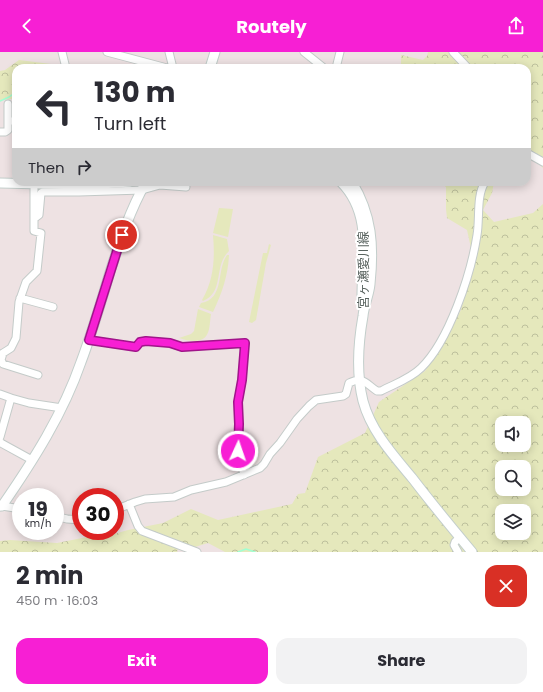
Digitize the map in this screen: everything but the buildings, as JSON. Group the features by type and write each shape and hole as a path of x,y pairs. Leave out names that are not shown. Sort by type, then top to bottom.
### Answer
{"main road":[{"path":"211,64 215,52"},
{"path":"0,179 12,179"},
{"path":"0,183 12,184"},
{"path":"24,186 40,188 71,186"},
{"path":"1,507 32,460 62,408 89,340 122,235 144,186"},
{"name":"宮ヶ瀬愛川線","path":"344,186 353,198 360,214 364,232 365,251 362,283 363,316"},
{"name":"宮ヶ瀬愛川線","path":"354,186 366,210 372,242 370,284 363,316 358,354 359,380 368,417 375,431 393,455 460,537"},
{"path":"460,537 472,552"}],"street":[{"path":"62,52 65,64"},
{"path":"107,52 152,64"},
{"path":"169,52 172,64"},
{"path":"304,52 319,64"},
{"path":"337,64 340,52"},
{"path":"453,52 464,64"},
{"path":"0,132 5,132 8,130 8,104"},
{"path":"531,155 543,162"},
{"path":"38,374 3,364 1,354 10,348 16,338 20,298 26,282 36,274 38,267 41,233 34,231 40,188 80,192 144,186"},
{"path":"173,186 186,187"},
{"path":"124,506 145,499 174,497 191,490 226,482 260,468 309,406 316,400 343,396 346,394 349,383 359,380 365,381 377,391 381,391 413,375 430,358 450,320 467,278 479,226 479,197 482,186"},
{"path":"20,298 49,308"},
{"path":"89,340 136,347 140,342 146,341 170,343 182,347 245,343 242,380 238,402 238,451 244,475"},
{"path":"0,394 29,403 62,408"},
{"path":"0,437 11,398"},
{"path":"0,441 1,443 32,460"},
{"path":"129,504 138,526 142,531 197,552"},
{"path":"1,507 12,508"},
{"path":"458,552 454,545 460,537"}],"green space":[{"path":"428,52 543,52 543,168 531,156 531,64 401,64 401,55 423,60 427,56"},
{"path":"19,60 51,64 13,64"},
{"path":"12,65 12,99 0,100 0,71 5,70"},
{"path":"445,186 493,186 492,193 483,210 494,222 533,213 543,204 543,552 225,552 208,543 195,547 179,545 177,552 0,552 0,541 10,540 57,543 72,540 124,540 124,531 163,523 191,509 218,520 292,504 298,494 305,493 318,457 365,433 379,402 425,371 446,339 460,312 475,266 467,230 447,218"},
{"path":"219,208 233,209 228,237 213,233"},
{"path":"213,235 227,239 229,251 221,264 217,285 214,292 210,297 203,301 202,300 209,285 213,269"},
{"path":"269,244 271,245 266,263 256,320 252,323 249,322 263,253 267,253"},
{"path":"227,255 229,255 226,277 213,312 199,307 201,303 214,296"},
{"path":"198,309 211,314 207,335 200,340 195,341 179,338 191,334 194,331"}],"waterway":[{"path":"0,101 12,95"},
{"path":"238,552 246,549 255,552"}],"route":[{"path":"122,235 89,340 136,347 140,342 146,341 170,343 182,347 245,343 242,380 238,397 238,451"}]}
